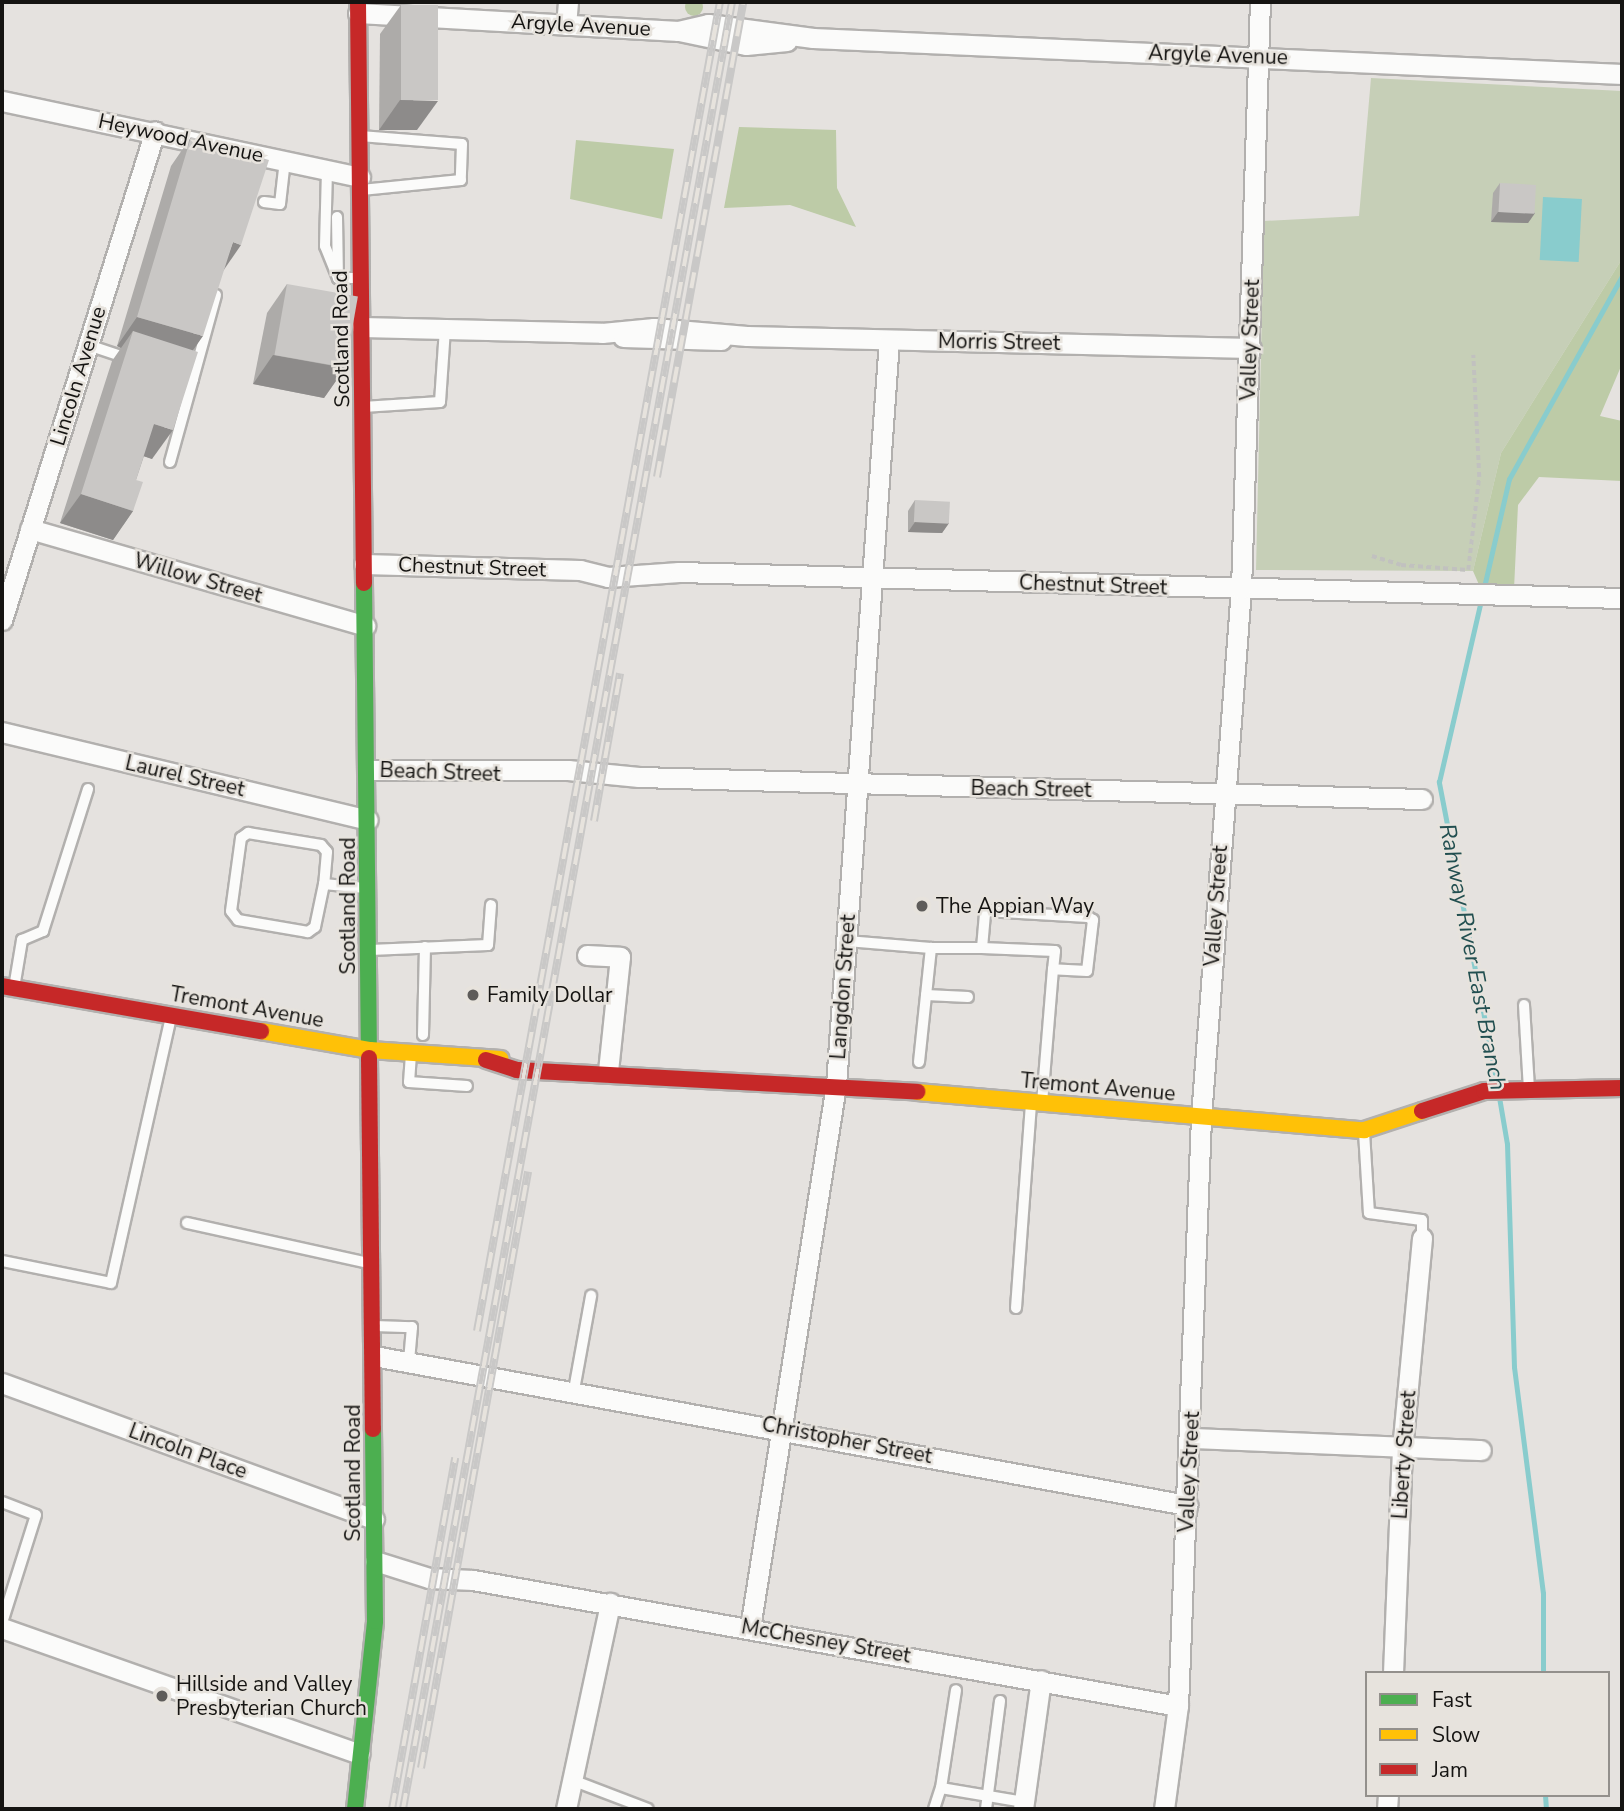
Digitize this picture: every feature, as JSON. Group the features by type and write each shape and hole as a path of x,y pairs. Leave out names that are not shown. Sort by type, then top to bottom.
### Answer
{"main road":[{"name":"Scotland Road","path":"355,1809 375,1561 358,8"},
{"name":"Tremont Avenue","path":"8,987 370,1050 486,1060 517,1070 565,1068 836,1085 1364,1130 1484,1091 1622,1088"}],"street":[{"path":"566,25 568,2"},
{"name":"Valley Street","path":"1164,1809 1178,1706 1191,1438 1201,1117 1241,589 1251,348 1260,2"},
{"name":"Argyle Avenue","path":"358,8 678,31 746,45 813,38 1622,74"},
{"name":"Heywood Avenue","path":"2,101 327,169 360,183"},
{"name":"Lincoln Avenue","path":"2,620 155,131"},
{"name":"Morris Street","path":"362,327 602,333 692,344 747,336 1251,348"},
{"name":"Langdon Street","path":"750,1628 836,1085 889,340"},
{"name":"Willow Street","path":"30,530 365,626"},
{"name":"Chestnut Street","path":"364,564 580,570 608,577 679,572 1622,598"},
{"name":"Laurel Street","path":"2,732 368,820"},
{"name":"Beach Street","path":"368,770 512,774 609,783 639,777 1422,799"},
{"path":"587,955 620,957 608,1072"},
{"name":"Liberty Street","path":"1393,1671 1402,1450 1422,1238"},
{"name":"Christopher Street","path":"374,1356 486,1380 507,1379 781,1427 1187,1505"},
{"name":"Lincoln Place","path":"2,1383 374,1519"},
{"path":"1191,1438 1402,1450 1481,1450"},
{"name":"McChesney Street","path":"375,1561 429,1578 473,1580 1178,1706"},
{"path":"566,1809 610,1604"},
{"path":"2,1625 359,1754"},
{"path":"1024,1806 1041,1680"}],"lane":[{"path":"359,136 463,144 461,180 360,183"},
{"path":"264,202 280,204 285,160"},
{"path":"327,169 325,246 338,278"},
{"path":"325,216 360,217"},
{"path":"337,217 338,278"},
{"path":"338,278 361,278"},
{"path":"170,462 216,295"},
{"path":"363,407 428,407 444,393 445,329"},
{"path":"88,345 140,362"},
{"path":"166,371 193,379"},
{"path":"8,987 22,940 43,932 88,789"},
{"path":"248,833 298,840 327,852 324,884 315,927 308,932 238,920 231,911 241,838 248,833"},
{"path":"324,884 369,889"},
{"path":"369,950 488,945 491,905"},
{"path":"982,948 985,911 1093,920 1087,971 1054,969"},
{"path":"847,941 931,948 1055,951 1016,1308"},
{"path":"423,1034 425,947"},
{"path":"919,1062 931,948"},
{"path":"926,995 968,997"},
{"path":"1524,1005 1529,1088"},
{"path":"2,1261 111,1283 171,1015"},
{"path":"411,1054 409,1082 467,1086"},
{"path":"1364,1130 1368,1213 1422,1220 1422,1238"},
{"path":"187,1223 354,1264 373,1263"},
{"path":"574,1390 591,1296"},
{"path":"374,1326 412,1327 408,1362"},
{"path":"2,1502 36,1515 2,1625"},
{"path":"934,1809 942,1788 956,1690"},
{"path":"986,1809 1000,1701"},
{"path":"572,1780 648,1809"},
{"path":"942,1788 1024,1806"}],"path":[{"path":"1372,556 1401,565 1468,570 1479,477 1473,355"}],"green space":[{"path":"691,-1 697,-1 702,4 700,13 694,16 688,13 685,7"},
{"path":"1371,78 1622,91 1622,259 1501,453 1473,571 1256,570 1264,221 1359,216"},
{"path":"739,127 836,130 837,188 856,227 790,205 724,208"},
{"path":"576,140 674,149 662,219 570,199"},
{"path":"1622,259 1622,364 1600,416 1622,421 1622,481 1539,477 1518,505 1514,589 1480,587 1473,571 1501,453"}],"water":[{"path":"1543,197 1582,199 1579,262 1540,260"}],"building":[{"path":"401,5 438,5 438,100 401,100"},
{"path":"191,137 269,160 241,245 233,242 203,336 137,317"},
{"path":"1500,183 1536,185 1534,214 1498,212"},
{"path":"287,284 358,297 345,367 274,355"},
{"path":"133,331 198,352 173,430 154,424 136,480 143,482 133,511 81,494"},
{"path":"915,500 950,502 949,524 914,522"}],"waterway":[{"name":"Rahway River East Branch","path":"1497,1084 1439,782 1509,479 1622,276"},
{"name":"Rahway River East Branch","path":"1499,1097 1507,1144 1514,1367 1543,1593 1543,1671"},
{"name":"Rahway River East Branch","path":"1545,1797 1546,1809"}],"railway":[{"path":"477,1331 720,2"},
{"path":"403,1809 732,2"},
{"path":"657,477 743,2"},
{"path":"594,821 620,673"},
{"path":"421,1768 528,1172"},
{"path":"392,1809 455,1458"}],"traffic: fast":[{"path":"364,583 369,1058"},
{"path":"355,1809 375,1621 373,1429"}],"traffic: slow":[{"path":"261,1031 370,1050 501,1059"},
{"path":"917,1092 1364,1130 1422,1111"}],"traffic: jam":[{"path":"358,2 364,583"},
{"path":"2,986 261,1031"},
{"path":"369,1058 373,1429"},
{"path":"486,1060 517,1070 917,1092"},
{"path":"1422,1111 1484,1091 1622,1088"}],"place":[{"name":"The Appian Way","path":"922,906"},
{"name":"Family Dollar","path":"473,995"},
{"name":"Hillside and Valley Presbyterian Church","path":"162,1696"}]}
